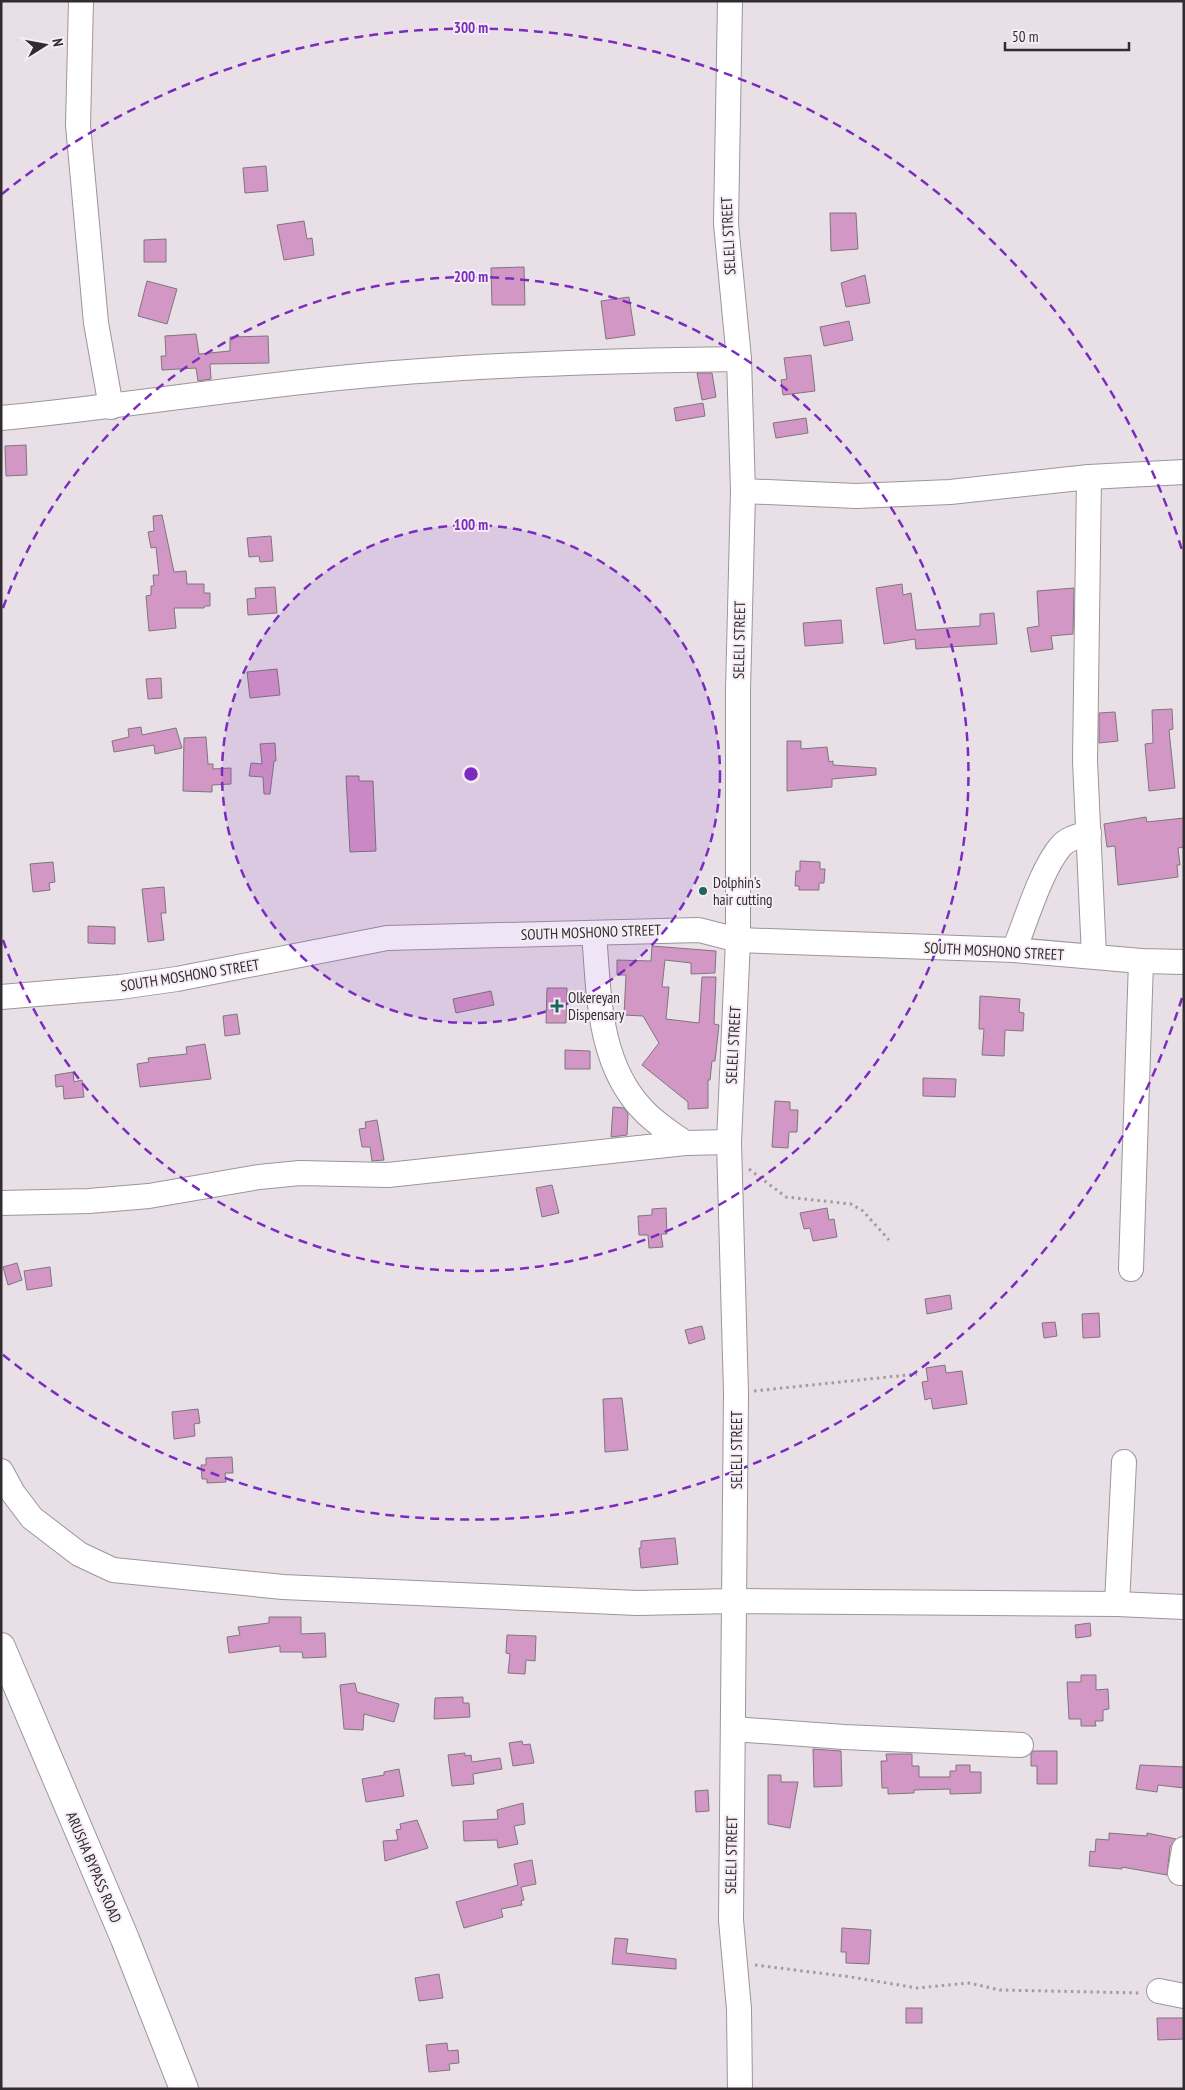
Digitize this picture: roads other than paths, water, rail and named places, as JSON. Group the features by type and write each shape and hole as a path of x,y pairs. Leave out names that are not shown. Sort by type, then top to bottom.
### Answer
{"main road":[{"name":"ARUSHA BYPASS ROAD","path":"1,1647 124,1939 184,2089"}],"street":[{"path":"81,1 78,125 96,324 111,407"},
{"name":"SELELI STREET","path":"730,1 726,224 738,359 743,491 738,690 738,940 729,1148 736,1393 731,1920 739,2009 740,2089"},
{"path":"1,418 111,407 320,380 510,364 738,359"},
{"path":"743,491 865,496 950,492 1089,477 1184,472"},
{"path":"1089,477 1085,761 1094,956"},
{"path":"1014,950 1048,867 1061,846 1073,838 1089,833"},
{"name":"SOUTH MOSHONO STREET","path":"1,997 120,987 177,979 387,938 699,930 738,940 1014,950 1141,961 1184,962"},
{"path":"594,933 601,1017 610,1054 623,1085 643,1111 685,1143"},
{"path":"1131,1269 1141,961"},
{"path":"1,1203 89,1201 149,1196 258,1177 300,1173 388,1175 685,1143 729,1148"},
{"path":"1117,1604 1124,1462"},
{"path":"1,1471 13,1494 32,1518 79,1554 113,1570 283,1587 637,1603 735,1601 1117,1604 1184,1607"},
{"path":"733,1728 844,1737 1020,1745"},
{"path":"1180,1873 1184,1849"},
{"path":"1159,1991 1184,1996"}],"place":[{"name":"Dolphin's hair cutting","path":"703,891"},
{"name":"Olkereyan Dispensary","path":"557,1006"}]}
